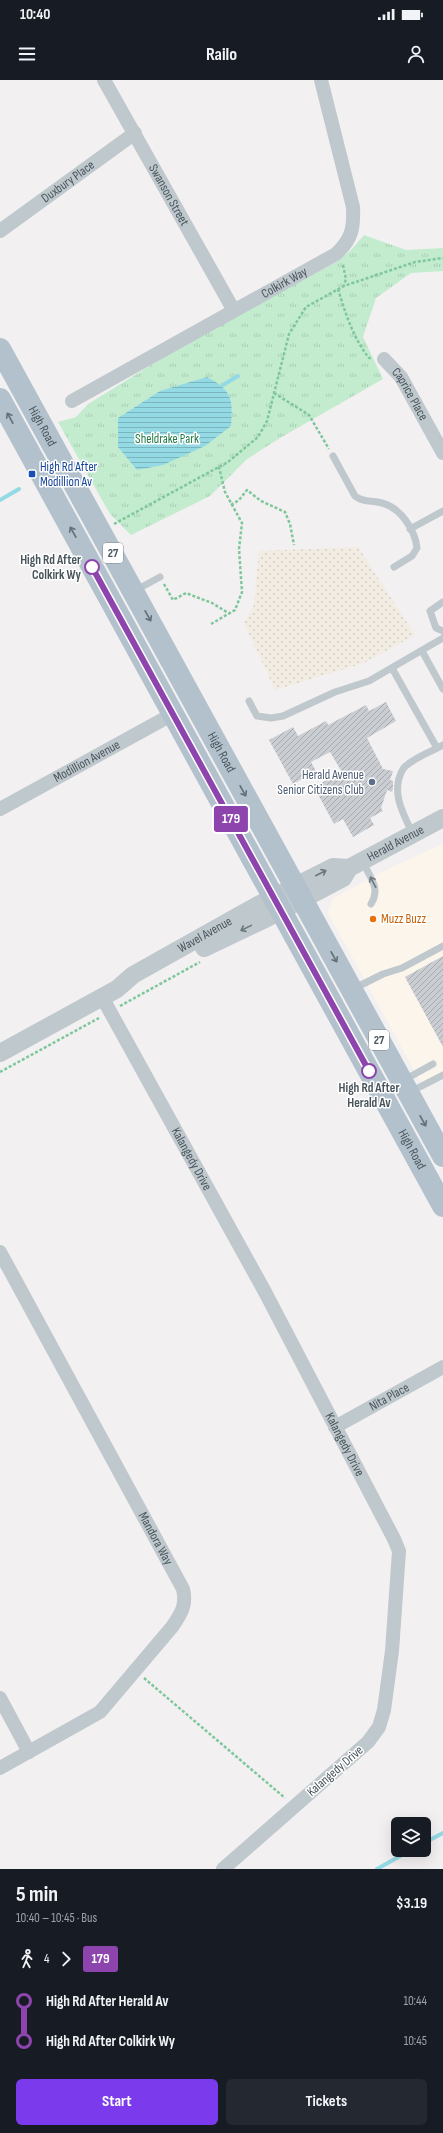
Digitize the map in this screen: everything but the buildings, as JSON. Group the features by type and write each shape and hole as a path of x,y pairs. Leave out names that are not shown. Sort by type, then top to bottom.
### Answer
{"main road":[{"name":"High Road","path":"0,349 443,1156"},
{"name":"High Road","path":"0,399 443,1206"}],"street":[{"name":"Swanson Street","path":"104,80 233,309"},
{"name":"Colkirk Way","path":"72,401 233,309 336,254 346,244 354,226 353,207 321,80"},
{"name":"Duxbury Place","path":"0,231 135,133"},
{"name":"Caprice Place","path":"384,359 401,377 443,453"},
{"name":"Modillion Avenue","path":"0,809 173,714"},
{"name":"Herald Avenue","path":"277,904 299,893 333,867 355,864 443,818"},
{"name":"Wavel Avenue","path":"0,1053 110,993 136,985 205,947 277,904"},
{"name":"Kalangedy Drive","path":"110,993 399,1551 392,1651 384,1710 379,1727 368,1742 223,1869"},
{"name":"Mandora Way","path":"0,1252 183,1589 186,1600 182,1613 100,1712 0,1768"},
{"name":"Nita Place","path":"335,1427 443,1367"},
{"path":"0,1698 29,1752"}],"lane":[{"path":"333,456 355,496 360,500 382,503 394,508 404,517 416,540 417,548 412,556 394,567"},
{"path":"410,529 443,511"},
{"path":"134,591 160,577"},
{"path":"443,602 430,611 436,628 443,631"},
{"path":"250,702 257,716 271,718 282,716 335,692 369,681 443,638"},
{"path":"422,651 443,689"},
{"path":"392,668 440,747 409,763 403,769 396,791 400,807 413,834"},
{"path":"355,864 376,889 375,897 370,904"},
{"path":"352,990 384,974 402,968 443,946"},
{"path":"405,1087 433,1064"},
{"path":"405,1087 443,1075"}],"path":[{"path":"336,254 345,269 346,279 344,286"},
{"path":"114,524 219,467 238,455 258,437 267,421 289,334 297,319 306,307 344,286 415,262 443,258"},
{"path":"338,289 363,350 369,358 384,359"},
{"path":"274,393 309,414 333,456"},
{"path":"211,624 235,610 242,592 239,548 242,523 231,505 221,480 219,467"},
{"path":"231,505 239,500 247,490 261,501 281,509 285,512 290,524 294,545"},
{"path":"160,577 173,600 186,593 212,603 230,614"},
{"path":"120,1007 204,960"},
{"path":"0,1072 100,1018"},
{"path":"136,1670 294,1806"}],"shaded area":[{"path":"443,844 443,1073 422,1085 328,913 333,898 394,866"}],"sand":[{"path":"358,547 415,635 364,663 275,690 244,623 254,605 259,551"}],"green space":[{"name":"Sheldrake Park","path":"364,235 406,250 443,248 443,271 411,273 376,298 363,337 383,379 280,438 247,459 210,496 131,535 110,514 58,422 76,417 88,404 182,346 338,261 351,250"}],"water":[{"path":"207,377 222,386 229,396 232,409 231,426 205,446 163,465 137,470 118,447 118,418 160,391"}],"waterway":[{"path":"223,385 238,376"},
{"path":"0,500 19,489"},
{"path":"431,1839 443,1833"},
{"path":"377,1869 398,1857"}],"bus line":[{"name":"179","path":"92,567 369,1071"}],"place":[{"name":"High Rd After Modillion Av","path":"32,474"},
{"name":"High Rd After Colkirk Wy","path":"92,567"},
{"name":"Herald Avenue Senior Citizens Club","path":"372,782"},
{"name":"Muzz Buzz","path":"373,919"},
{"name":"High Rd After Herald Av","path":"369,1071"}]}
